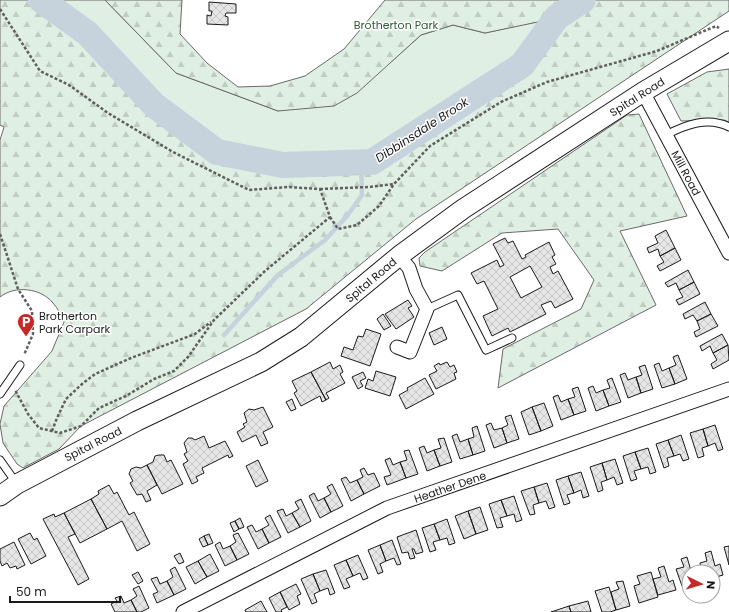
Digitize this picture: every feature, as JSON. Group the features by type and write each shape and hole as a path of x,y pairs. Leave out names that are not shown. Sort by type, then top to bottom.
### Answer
{"main road":[{"name":"Spital Road","path":"0,496 17,484 137,421 261,362 301,337 399,256 463,209 643,92 726,35"}],"street":[{"name":"Mill Road","path":"643,92 729,253"},
{"path":"396,347 410,352 427,309 416,289 409,268 399,256"},
{"name":"Heather Dene","path":"183,612 387,508 729,389"}],"lane":[{"path":"666,135 684,126 695,123 722,123 729,127"},
{"path":"427,309 458,295 486,350 512,338"},
{"path":"0,394 20,365"},
{"path":"0,460 17,484"}],"path":[{"path":"0,9 40,71 69,84 108,113 173,152 249,190 288,187 320,189 369,187 394,184"},
{"path":"320,189 330,217 338,229 357,225 379,206 394,184 430,146 500,102 547,82 657,51 716,26 726,35"},
{"path":"52,431 56,418 66,399 82,384 95,374 131,358 195,334 214,320 265,271 330,217"},
{"path":"0,234 18,289 32,311 33,334 20,365"},
{"path":"10,380 28,414 39,428 60,433 81,426 99,408 126,396 154,379 174,370 188,357 214,320"}],"green space":[{"name":"Brotherton Park","path":"0,0 41,0 87,33 154,105 217,152 283,165 372,162 522,65 557,18 485,33 453,25 421,35 357,93 334,106 278,111 176,73 105,0 182,0 180,34 207,63 238,87 270,86 305,76 344,49 385,0 729,0 729,11 416,219 306,309 81,426 59,449 23,468 17,464 3,443 0,424 4,406 52,351 64,322 53,303 42,294 35,291 13,291 0,297 0,140 4,127 0,125"},
{"path":"41,0 105,0 176,73 278,111 392,61 421,35 453,25 485,33 557,17 522,65 372,162 283,165 217,152 154,105 87,33"},
{"path":"729,69 729,122 724,120 681,121 667,94 707,72"},
{"path":"639,114 687,216 620,231 656,305 498,388 503,349 581,309 594,280 558,229 502,233 442,271 420,266 419,258 425,252 627,115"}],"building":[{"path":"209,2 236,4 236,13 226,13 225,16 228,17 228,25 207,24 207,15 211,16 212,11 209,11"},
{"path":"666,230 675,248 660,256 658,249 649,253 647,248 658,243 655,236"},
{"path":"505,238 508,243 513,241 522,259 526,257 525,255 549,242 555,255 552,257 556,264 550,267 553,274 558,271 573,299 555,308 551,301 541,305 546,314 510,332 508,328 492,336 483,316 498,309 484,281 477,284 471,273 497,260 500,267 504,265 493,244","holes":["530,266 542,287 521,298 510,277"]},
{"path":"675,248 681,260 660,271 657,266 664,262 660,256"},
{"path":"688,270 694,282 679,290 676,283 668,287 665,283"},
{"path":"694,282 700,294 679,305 676,300 683,297 679,290"},
{"path":"408,300 412,306 408,308 414,317 396,329 385,314"},
{"path":"705,302 711,314 697,321 693,315 685,319 683,314"},
{"path":"383,314 391,326 384,330 377,319"},
{"path":"711,314 718,326 696,337 694,332 700,329 697,321"},
{"path":"442,327 447,339 434,345 429,333"},
{"path":"366,329 381,334 370,366 341,356 344,347 353,350 358,336 363,337"},
{"path":"722,334 728,345 713,353 710,346 702,351 700,346"},
{"path":"728,345 729,360 713,369 711,364 717,360 713,353"},
{"path":"678,355 687,379 675,384 669,368 676,365 673,357"},
{"path":"330,362 333,369 340,365 343,372 340,374 345,383 326,393 329,398 326,400 311,372"},
{"path":"447,362 450,367 454,365 457,372 454,373 456,379 436,389 429,375 437,371 434,366 439,363 440,365"},
{"path":"659,363 662,371 669,368 675,384 662,388 654,365"},
{"path":"645,365 653,389 641,393 636,377 642,375 639,367"},
{"path":"376,371 396,377 390,396 365,388 368,379 373,381"},
{"path":"311,372 326,400 322,402 320,396 301,406 294,393 297,391 292,381"},
{"path":"363,372 366,378 360,381 363,386 358,389 352,377"},
{"path":"625,373 628,380 636,377 641,393 628,398 620,375"},
{"path":"425,378 434,394 406,409 399,395 408,390 407,388"},
{"path":"612,378 621,402 609,406 603,390 610,388 607,380"},
{"path":"593,386 596,393 603,390 609,406 596,411 588,388"},
{"path":"578,387 586,411 574,415 568,399 575,397 572,389"},
{"path":"558,395 561,402 568,399 574,415 561,420 553,397"},
{"path":"292,399 296,409 291,411 286,402"},
{"path":"544,403 553,426 541,431 532,407"},
{"path":"263,407 273,427 263,432 268,443 261,446 256,435 242,442 237,432 245,427 243,424 247,422 244,413 249,409 254,410"},
{"path":"532,407 541,431 529,435 521,412"},
{"path":"511,415 519,439 507,443 502,428 508,425 505,417"},
{"path":"491,423 494,430 502,428 507,443 494,448 486,425"},
{"path":"715,425 723,449 718,451 715,443 708,446 703,429"},
{"path":"477,426 485,451 473,455 468,439 474,437 472,428"},
{"path":"703,429 708,446 702,448 704,456 698,458 690,433"},
{"path":"457,434 460,442 468,439 473,455 460,459 452,436"},
{"path":"681,435 689,459 683,461 680,454 674,456 668,440"},
{"path":"204,436 209,448 225,441 233,456 229,458 228,455 202,468 204,473 196,477 198,481 192,484 183,464 188,461 184,454 187,452 184,443 188,438 195,440"},
{"path":"444,438 452,462 440,466 434,450 441,448 438,439"},
{"path":"668,440 674,456 667,458 669,466 664,468 656,444"},
{"path":"424,446 427,453 434,450 440,466 427,471 419,448"},
{"path":"648,448 656,472 650,474 648,467 641,469 635,452"},
{"path":"409,450 418,474 406,478 400,462 407,460 404,451"},
{"path":"635,452 641,469 634,471 637,479 631,481 623,456"},
{"path":"164,455 167,462 171,460 183,484 162,494 147,465 153,462 155,456"},
{"path":"390,458 393,465 400,462 406,478 387,485 384,477 391,475 385,460"},
{"path":"615,459 623,483 617,485 614,477 607,480 602,463"},
{"path":"258,460 268,481 256,487 246,466"},
{"path":"602,463 607,480 601,482 603,490 598,492 590,467"},
{"path":"147,465 157,485 147,491 151,500 146,502 142,494 137,495 130,483 133,481 129,474 131,469 136,467 141,468"},
{"path":"364,468 368,475 374,473 380,486 364,494 357,480 363,477 360,470"},
{"path":"581,472 589,496 583,498 581,490 574,493 568,476"},
{"path":"568,476 574,493 567,495 570,503 564,505 556,480"},
{"path":"346,477 350,483 357,480 364,494 351,501 341,479"},
{"path":"547,483 555,507 549,509 546,501 539,503 534,487"},
{"path":"332,484 343,506 331,512 324,498 331,494 327,487"},
{"path":"109,485 114,494 117,492 129,515 134,512 150,544 137,551 122,521 107,529 91,499 99,494 98,491"},
{"path":"534,487 539,503 533,505 535,514 530,515 521,491"},
{"path":"314,493 318,501 324,498 331,512 320,518 309,496"},
{"path":"514,496 522,520 516,522 514,514 507,516 501,500"},
{"path":"91,499 107,529 80,543 64,513"},
{"path":"301,499 311,521 300,527 292,513 299,509 295,502"},
{"path":"501,500 507,516 500,518 503,527 497,528 489,504"},
{"path":"480,507 488,530 476,534 468,511"},
{"path":"283,509 286,516 292,513 300,527 288,533 277,511"},
{"path":"468,511 476,534 464,539 455,516"},
{"path":"64,513 75,534 68,537 89,579 78,585 43,519 54,514 55,517"},
{"path":"270,515 281,537 269,543 262,529 269,525 265,518"},
{"path":"240,518 244,527 239,529 235,521"},
{"path":"447,519 455,543 449,545 447,538 440,540 434,524"},
{"path":"235,521 239,529 234,532 230,523"},
{"path":"434,524 440,540 433,542 436,550 430,552 422,528"},
{"path":"252,525 256,532 262,529 269,543 258,549 247,527"},
{"path":"416,530 423,552 416,554 414,549 412,549 415,558 410,559 408,552 402,553 397,537"},
{"path":"30,533 34,540 37,538 46,556 31,564 18,539"},
{"path":"238,533 249,554 237,560 230,546 236,542 233,535"},
{"path":"209,534 213,543 208,545 204,536"},
{"path":"204,536 208,545 203,547 199,539"},
{"path":"392,540 401,564 397,565 394,558 386,561 380,545"},
{"path":"14,542 25,565 17,569 16,566 10,568 7,563 2,566 0,561 0,549"},
{"path":"220,542 223,549 230,546 237,560 225,566 215,545"},
{"path":"380,545 386,561 380,564 383,572 378,574 368,550"},
{"path":"729,546 729,565 724,547"},
{"path":"711,551 714,564 700,564 707,561 705,553"},
{"path":"180,553 184,562 179,564 174,556"},
{"path":"210,554 219,571 207,577 198,561"},
{"path":"358,555 368,578 363,580 360,573 353,576 346,560"},
{"path":"687,557 689,564 683,564 681,559"},
{"path":"346,560 353,576 346,579 350,587 344,589 334,565"},
{"path":"198,561 207,577 195,584 186,567"},
{"path":"664,566 669,582 673,580 676,590 658,595 653,579 661,577 658,568"},
{"path":"175,567 186,589 174,595 167,581 173,577 170,570"},
{"path":"681,568 681,583 676,569"},
{"path":"326,570 335,593 330,595 328,588 320,591 313,574"},
{"path":"138,572 143,581 138,584 132,575"},
{"path":"651,572 658,597 639,603 634,586 640,584 637,576"},
{"path":"313,574 320,591 314,594 317,602 312,604 301,579"},
{"path":"157,577 160,584 167,581 174,595 157,603 153,594 158,592 151,579"},
{"path":"623,581 630,606 616,610 611,592 619,589 616,582"},
{"path":"296,584 301,594 297,596 300,604 289,610 280,592"},
{"path":"139,586 149,608 141,612 137,612 131,600 137,596 133,589"},
{"path":"609,587 616,610 602,612 595,591"},
{"path":"280,592 287,607 281,610 282,612 276,612 269,598"},
{"path":"121,596 124,603 131,600 137,612 115,612 111,604 117,601 115,598"},
{"path":"261,601 267,612 246,612 245,610"},
{"path":"588,601 591,612 571,612 569,606"},
{"path":"569,606 571,612 551,612"}],"waterway":[{"name":"Dibbinsdale Brook","path":"41,0 87,33 154,105 217,152 283,165 372,162 522,65 557,17 583,0"},
{"path":"224,335 278,275 325,240 347,216 362,195 361,163"}],"place":[{"name":"Brotherton Park Carpark","path":"26,337"}]}
